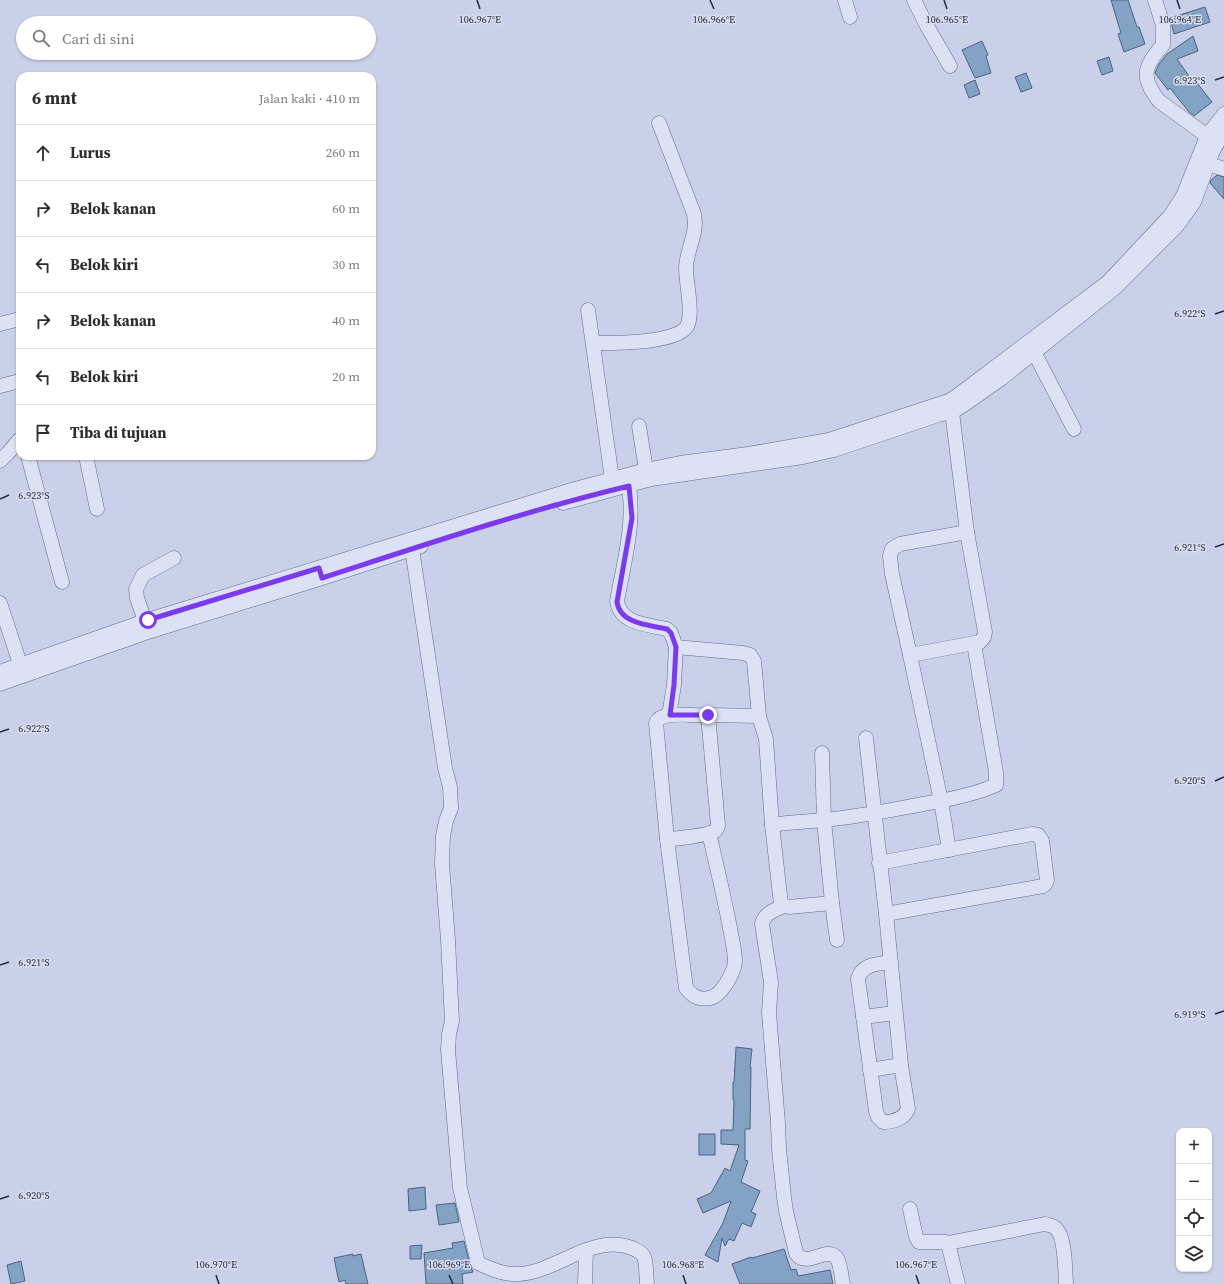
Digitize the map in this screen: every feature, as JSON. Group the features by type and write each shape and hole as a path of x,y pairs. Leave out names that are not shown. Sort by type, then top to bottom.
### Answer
{"street":[{"path":"845,0 850,17"},
{"path":"914,0 950,66"},
{"path":"1155,0 1162,25 1163,45 1148,65 1146,76 1152,93 1159,101 1216,136"},
{"path":"0,684 21,670 145,621 412,548 578,498 628,480 646,470 680,463 755,453 829,440 949,401 1034,352 1115,288 1177,226 1224,114"},
{"path":"593,343 638,342 673,336 683,332 688,326 690,315 686,263 696,222 659,123"},
{"path":"0,672 21,670 151,631 320,573 427,534 612,479 651,479 753,466 803,457 834,450 938,415 952,412 1108,282 1191,192 1209,164 1216,136"},
{"path":"1209,164 1224,170"},
{"path":"588,310 612,479"},
{"path":"0,324 16,320"},
{"path":"1034,352 1074,429"},
{"path":"0,386 16,382"},
{"path":"910,655 974,644 980,642 984,637 985,632 966,532 952,412"},
{"path":"639,426 646,470"},
{"path":"0,461 16,444"},
{"path":"29,460 62,582"},
{"path":"87,460 97,509"},
{"path":"628,480 632,518 617,602 618,609 632,621 667,629 671,633 676,647 674,685 670,715"},
{"path":"949,850 941,801 892,574 890,556 892,549 900,544 966,532"},
{"path":"412,548 445,768 450,787 450,808 442,836 442,864 452,1021 448,1050 460,1188 478,1263 496,1271 517,1275 536,1272 550,1267 586,1250 616,1245 627,1246 643,1255 647,1284"},
{"path":"145,621 137,598 136,588 142,575 174,558"},
{"path":"0,603 21,670"},
{"path":"772,825 875,813 941,801 988,789 996,785 996,772 974,644"},
{"path":"676,647 743,653 750,655 754,661 759,716 766,739 772,825 781,904 789,908 832,903"},
{"path":"709,833 721,882 735,962 732,974 716,995 711,998 697,998 691,995 686,988 667,839 656,723 660,718 670,715 759,716"},
{"path":"667,839 709,833 715,830 718,826 708,715"},
{"path":"866,738 886,914 895,1012 908,1109 906,1115 902,1118 882,1122 877,1115 858,979 860,972 867,967 890,962"},
{"path":"822,753 824,820 837,940"},
{"path":"879,863 1032,834 1038,835 1042,841 1046,883 1043,886 886,914"},
{"path":"784,906 773,910 763,919 762,924 771,982 769,1013 779,1149 786,1211 793,1242 798,1256 804,1259 831,1254 836,1256 843,1284"},
{"path":"863,1017 895,1012"},
{"path":"870,1070 901,1065"},
{"path":"910,1209 916,1237 919,1242 948,1243 1045,1224 1054,1226 1059,1232 1062,1240 1066,1284"},
{"path":"948,1243 958,1284"},
{"path":"585,1284 586,1250"}],"building":[{"path":"1111,0 1128,0 1137,27 1139,27 1145,44 1124,52 1118,34 1121,33"},
{"path":"1205,7 1210,22 1174,34 1170,18"},
{"path":"1193,36 1198,51 1177,59 1191,79 1193,78 1212,102 1194,116 1170,88 1168,90 1155,73 1159,64 1167,54"},
{"path":"982,41 988,55 986,56 991,73 975,78 962,50"},
{"path":"1109,57 1113,71 1102,75 1097,61"},
{"path":"1026,73 1032,88 1021,92 1015,77"},
{"path":"975,80 980,94 969,98 964,85"},
{"path":"1217,175 1224,177 1224,199 1210,183 1211,180"},
{"path":"736,1047 752,1049 750,1067 750,1129 745,1129 745,1160 748,1161 741,1182 760,1191 751,1212 756,1214 751,1227 742,1223 734,1241 729,1239 725,1246 722,1238 718,1262 705,1255 723,1223 731,1201 703,1213 697,1199 711,1193 725,1168 730,1171 739,1145 721,1144 721,1130 733,1130 733,1082"},
{"path":"699,1134 715,1134 715,1155 699,1155"},
{"path":"425,1187 426,1209 409,1211 408,1189"},
{"path":"455,1203 459,1222 439,1225 436,1205"},
{"path":"464,1241 473,1272 462,1274 463,1284 426,1284 424,1253 453,1248 452,1243"},
{"path":"422,1245 421,1259 410,1259 410,1246"},
{"path":"784,1249 791,1270 796,1269 798,1276 830,1270 833,1284 740,1284 732,1264 751,1257 752,1258"},
{"path":"353,1254 353,1256 361,1254 368,1284 346,1284 345,1280 339,1282 334,1258"},
{"path":"21,1261 25,1281 11,1284 7,1265"}],"route":[{"path":"148,620 319,568 322,578 432,542 578,498 629,486 632,518 617,602 618,609 632,621 667,629 671,633 676,647 674,685 670,715 708,715"}]}
